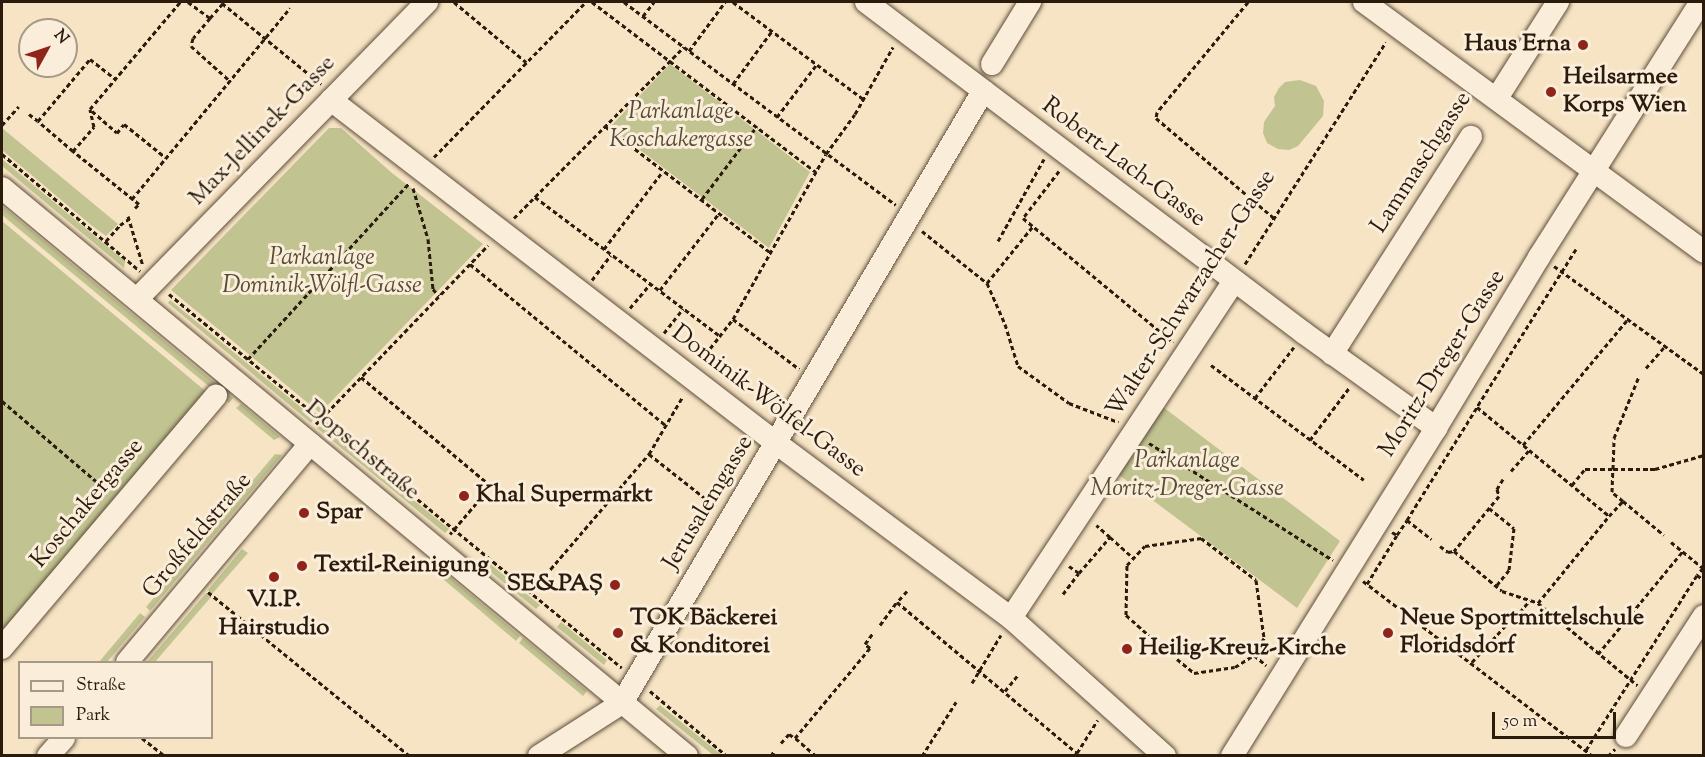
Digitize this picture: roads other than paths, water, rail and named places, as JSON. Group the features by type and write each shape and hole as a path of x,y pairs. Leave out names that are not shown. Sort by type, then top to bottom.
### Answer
{"street":[{"name":"Max-Jellinek-Gasse","path":"138,298 427,2"},
{"name":"Robert-Lach-Gasse","path":"866,2 1234,281 1437,428"},
{"path":"992,64 1030,2"},
{"path":"1364,2 1395,15 1593,172 1704,252"},
{"name":"Lammaschgasse","path":"1497,98 1558,2"},
{"name":"Moritz-Dreger-Gasse","path":"1232,756 1376,522 1437,428 1539,257 1701,2"},
{"name":"Jerusalemgasse","path":"539,756 622,703 983,91"},
{"name":"Dominik-Wölfel-Gasse","path":"333,98 421,170 776,443 1011,618 1166,756"},
{"name":"Lammaschgasse","path":"1332,354 1471,136"},
{"name":"Dopschstraße","path":"2,188 138,298 313,434 437,549 687,756"},
{"name":"Walter-Schwarzacher-Gasse","path":"1011,618 1234,281"},
{"name":"Koschakergasse","path":"2,648 216,396"},
{"name":"Großfeldstraße","path":"129,661 313,434"},
{"path":"1626,736 1704,616"},
{"path":"48,756 63,739"}],"place":[{"name":"Haus Erna","path":"1583,45"},
{"name":"Heilsarmee Korps Wien","path":"1551,92"},
{"name":"Khal Supermarkt","path":"464,496"},
{"name":"Spar","path":"304,513"},
{"name":"Textil-Reinigung","path":"302,566"},
{"name":"V.I.P. Hairstudio","path":"274,577"},
{"name":"SE&PAŞ","path":"615,585"},
{"name":"TOK Bäckerei & Konditorei","path":"618,633"},
{"name":"Neue Sportmittelschule Floridsdorf","path":"1388,633"},
{"name":"Heilig-Kreuz-Kirche","path":"1127,649"}],"park label":[{"name":"Parkanlage Koschakergasse","path":"681,127"},
{"name":"Parkanlage Dominik-Wölfl-Gasse","path":"322,273"},
{"name":"Parkanlage Moritz-Dreger-Gasse","path":"1187,476"}]}
